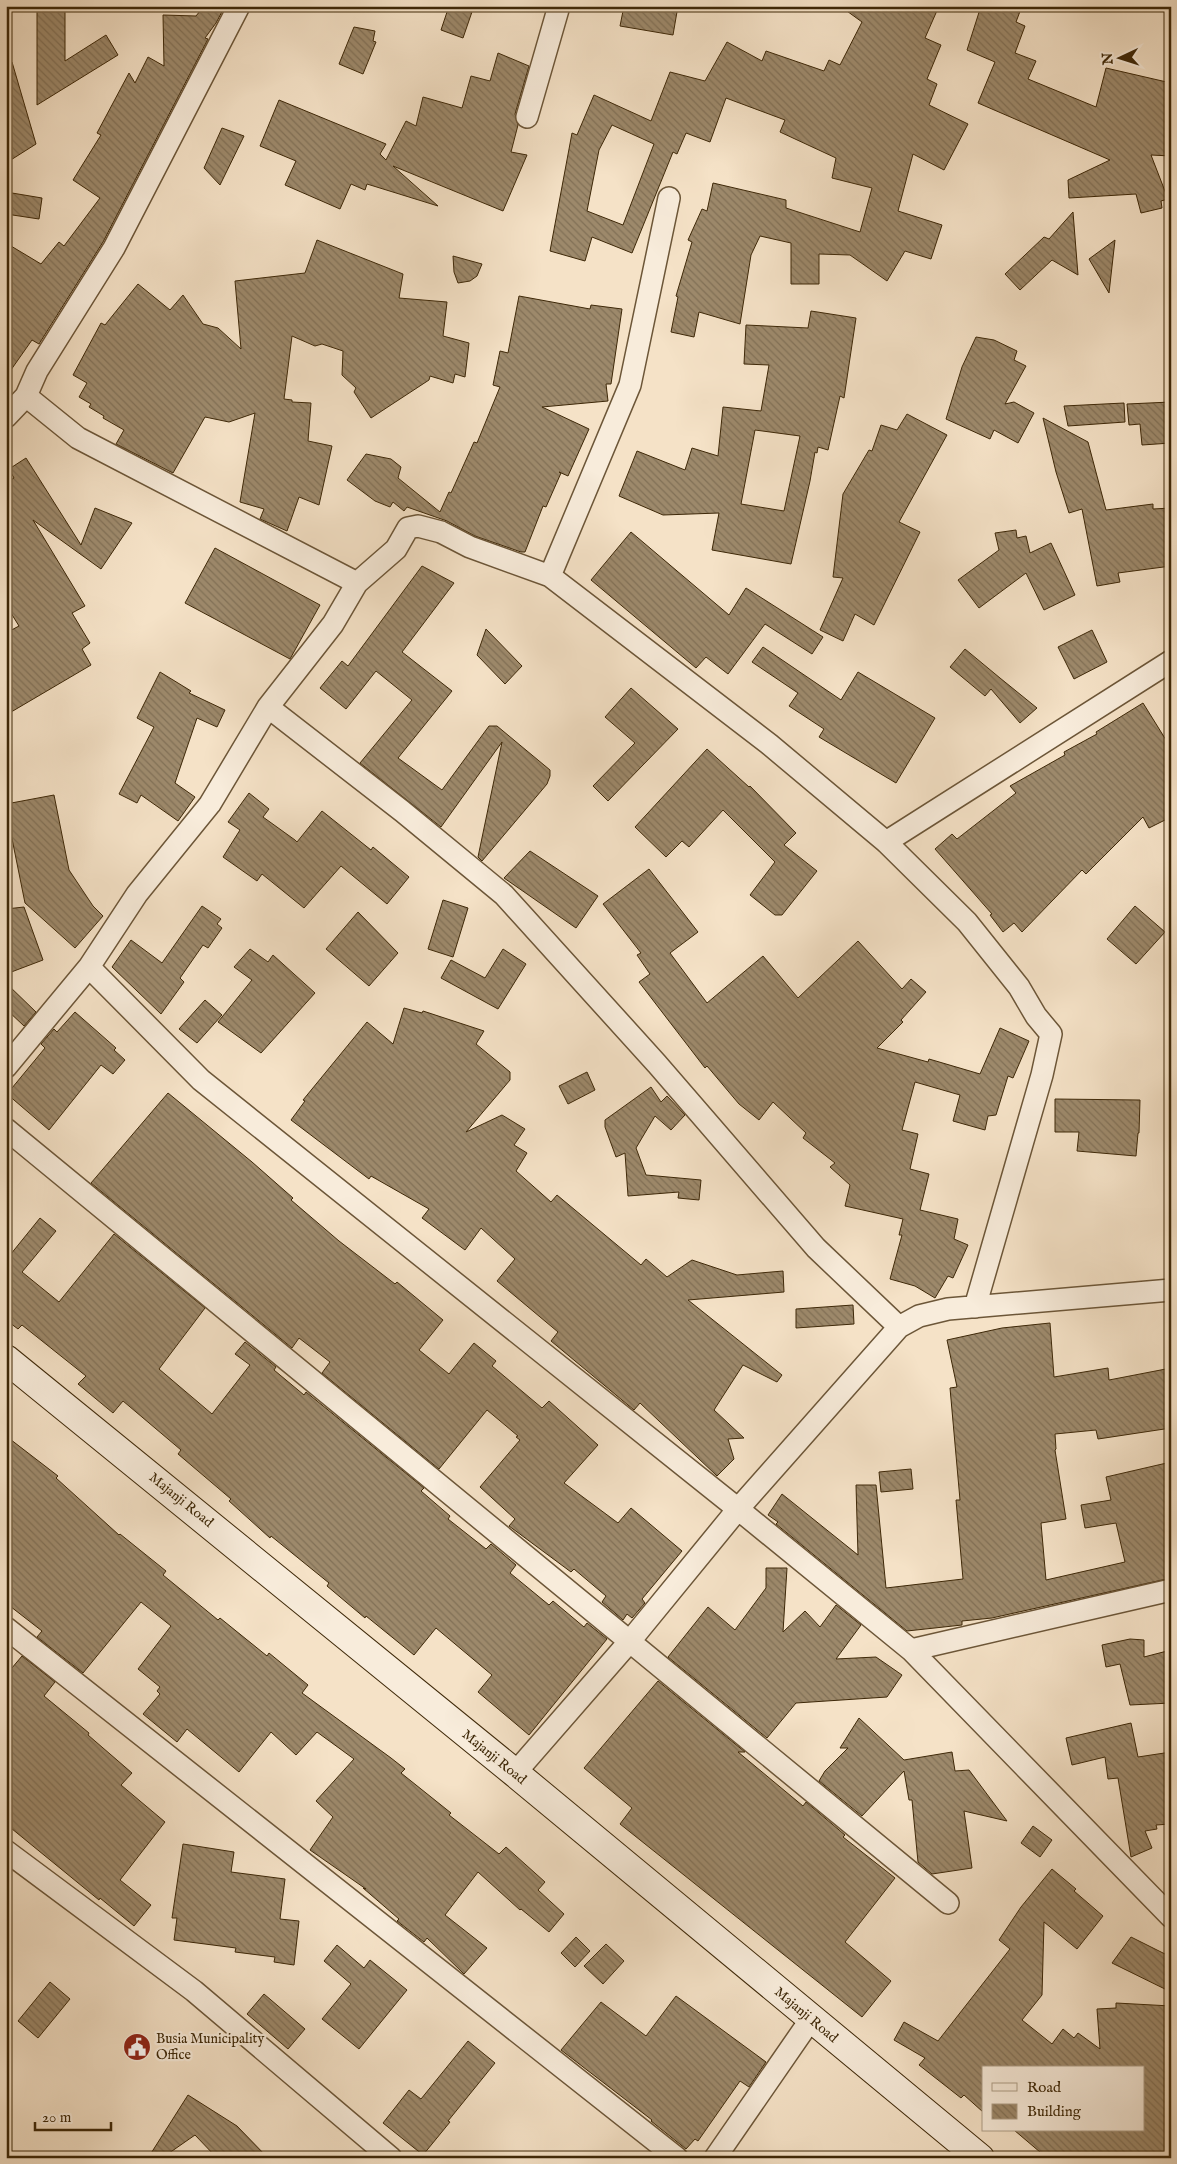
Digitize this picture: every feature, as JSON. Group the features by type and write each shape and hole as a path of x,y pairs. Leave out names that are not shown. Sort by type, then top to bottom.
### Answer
{"main road":[{"name":"Majanji Road","path":"6,1359 515,1773 980,2158"}],"street":[{"path":"6,417 26,396 37,371 114,248 239,6"},
{"path":"528,117 559,6"},
{"path":"550,576 630,385 669,198"},
{"path":"26,396 78,438 357,583"},
{"path":"6,1067 89,967 137,894 210,804 268,708 333,624 357,583 396,549 408,528 418,526 441,532 470,547 550,576 769,744 886,842 967,922 1019,987 1036,1016 1050,1034 1042,1075 976,1308"},
{"path":"886,842 1171,661"},
{"path":"268,708 402,811 504,895 657,1064 816,1248 899,1327"},
{"path":"89,967 201,1080 738,1508 911,1650 1171,1917"},
{"path":"6,1129 948,1903"},
{"path":"515,1773 630,1641 738,1508 899,1327 919,1316 948,1309 1171,1290"},
{"path":"911,1650 1171,1590"},
{"path":"6,1628 677,2158"},
{"path":"6,1851 194,1991 391,2158"},
{"path":"715,2158 811,2019"}],"building":[{"path":"204,6 225,6 205,38 208,39 103,242 39,344 32,340 6,377 6,243 41,264 59,242 64,246 100,198 73,180 101,135 97,133 129,73 135,83 148,57 164,66 163,15 196,16"},
{"path":"449,6 474,6 463,38 441,30"},
{"path":"624,6 678,6 673,35 620,26"},
{"path":"840,6 939,6 925,38 941,45 927,79 937,84 929,105 968,124 944,170 913,154 898,211 942,225 931,259 905,251 887,281 850,255 819,254 819,284 791,284 791,243 760,236 751,255 740,324 699,312 694,337 671,332 678,297 676,296 692,242 688,240 702,209 707,211 713,183 786,200 786,208 860,232 872,188 832,178 836,158 780,132 785,120 726,98 710,142 686,133 677,154 673,152 632,253 592,237 585,261 550,251 572,133 577,135 594,95 651,121 670,72 705,81 727,42 762,61 766,51 824,71 829,60 840,65 862,22","holes":["612,125 654,144 623,225 587,211 599,150"]},
{"path":"981,6 1022,6 1016,22 1025,26 1015,53 1036,61 1028,79 1096,107 1106,68 1171,83 1171,156 1151,155 1168,199 1161,201 1162,208 1141,213 1136,194 1069,198 1068,180 1110,160 978,103 995,62 967,50"},
{"path":"65,7 65,61 106,35 118,55 37,105 37,8"},
{"path":"354,27 375,31 373,41 376,42 363,74 339,64"},
{"path":"498,53 529,66 515,114 518,125 511,152 527,155 503,211 393,166 438,206 367,184 365,190 351,184 340,209 285,185 296,161 260,146 279,100 386,144 380,154 386,160 406,121 416,126 423,97 462,108 471,76 490,81"},
{"path":"6,62 12,62 36,144 6,163"},
{"path":"222,128 244,136 220,185 204,168"},
{"path":"6,192 42,198 39,219 6,214"},
{"path":"1073,212 1078,275 1052,260 1020,290 1005,274 1044,237 1049,239"},
{"path":"317,240 403,274 399,298 447,302 443,336 469,343 465,377 455,374 453,383 430,376 429,380 371,418 354,392 356,388 342,375 343,351 322,344 315,346 292,336 284,399 292,400 292,402 311,403 308,441 332,446 319,505 299,497 287,531 260,519 264,509 240,502 255,413 229,422 205,417 173,473 116,444 124,430 103,418 104,416 89,407 91,404 79,397 87,383 73,375 101,323 105,325 138,284 170,310 183,295 203,324 218,328 241,349 235,281 305,273"},
{"path":"1115,240 1109,293 1089,259"},
{"path":"453,256 482,264 477,276 470,281 458,283 454,272"},
{"path":"519,296 590,309 591,305 622,309 611,384 606,384 608,401 542,407 589,429 568,476 559,472 561,473 546,507 543,506 525,552 475,536 447,521 407,507 404,511 393,502 390,507 375,501 347,480 366,454 391,459 401,467 398,478 440,512 449,492 451,493 474,442 477,443 500,387 493,385 500,351 508,353"},
{"path":"811,311 856,318 844,398 840,396 828,450 818,447 817,453 815,452 791,564 712,550 719,513 663,515 619,496 637,451 685,470 692,448 718,456 723,407 761,411 769,365 744,364 746,325 808,328","holes":["755,430 800,436 784,511 741,504"]},
{"path":"976,337 994,340 1017,351 1014,360 1026,366 1005,404 1014,402 1034,413 1018,443 994,430 990,439 946,419 962,367"},
{"path":"1171,402 1171,443 1142,445 1140,424 1129,425 1127,404"},
{"path":"1124,403 1125,422 1068,426 1064,406"},
{"path":"907,414 947,435 899,522 920,532 874,625 855,614 843,641 820,630 843,578 833,577 843,494 869,450 872,451 881,425 897,430"},
{"path":"1043,418 1088,442 1106,510 1153,504 1153,509 1171,508 1171,566 1118,573 1120,582 1097,586 1082,509 1069,513 1056,472"},
{"path":"26,458 81,545 95,508 132,523 101,569 33,520 85,606 72,613 90,643 82,649 91,665 6,715 6,633 19,626 6,605 6,476 9,481 14,478 9,469"},
{"path":"1016,530 1017,538 1026,536 1030,553 1051,543 1075,595 1044,610 1026,573 979,608 958,580 999,550 995,533"},
{"path":"631,532 729,615 746,588 823,637 812,654 765,624 728,674 706,657 696,668 591,580"},
{"path":"215,548 320,605 290,659 185,603"},
{"path":"422,566 454,583 402,652 452,691 398,758 442,790 489,726 497,726 550,770 547,784 482,861 478,857 502,742 441,827 360,763 412,700 376,671 346,709 320,688 342,661 348,666"},
{"path":"486,629 522,666 505,684 477,655"},
{"path":"1092,630 1107,662 1074,679 1058,647"},
{"path":"763,647 841,700 858,672 935,718 896,783 819,737 824,729 789,706 798,693 752,662"},
{"path":"965,649 1037,708 1020,723 991,689 985,696 950,667"},
{"path":"160,672 191,691 189,693 225,710 217,727 197,718 175,783 195,797 178,821 141,795 137,803 119,794 154,727 137,718"},
{"path":"631,688 678,729 608,801 593,786 635,743 605,717"},
{"path":"1143,703 1171,748 1171,817 1149,828 1143,817 1086,874 1082,870 1022,932 1014,923 1003,932 990,915 992,914 935,849 952,834 957,839 1016,793 1010,786 1065,755 1064,752 1097,734 1096,732"},
{"path":"707,749 750,786 796,833 784,845 817,871 782,915 775,915 750,895 775,862 723,810 689,847 682,841 666,857 635,827"},
{"path":"249,793 269,809 263,817 297,842 322,811 371,850 373,847 409,877 387,904 341,866 304,908 262,874 257,881 223,857 240,830 228,822"},
{"path":"54,795 69,870 93,906 103,916 75,948 25,903 6,809 6,804"},
{"path":"530,851 598,896 576,928 504,878"},
{"path":"649,869 698,932 670,953 707,1003 763,956 798,998 858,941 902,989 911,979 926,992 901,1020 903,1022 877,1048 928,1062 929,1059 980,1074 1000,1028 1029,1041 1013,1078 1008,1076 996,1115 988,1116 985,1130 953,1121 960,1095 915,1082 902,1130 918,1134 910,1169 929,1174 920,1210 958,1219 954,1239 968,1245 953,1278 948,1276 935,1298 915,1286 890,1279 902,1235 899,1235 903,1219 845,1206 850,1185 830,1167 835,1163 803,1138 806,1133 773,1102 759,1120 739,1104 707,1066 705,1068 639,982 650,974 637,955 641,953 603,904"},
{"path":"443,900 468,908 453,957 428,949"},
{"path":"202,906 221,919 217,924 222,928 208,948 203,945 180,978 184,982 161,1014 112,967 131,940 162,963"},
{"path":"1135,906 1165,932 1136,964 1107,939"},
{"path":"24,907 43,960 6,974 6,909"},
{"path":"358,912 398,953 369,986 326,949"},
{"path":"250,949 268,962 273,955 315,993 261,1053 218,1022 252,980 234,967"},
{"path":"503,949 526,964 498,1009 441,978 451,960 485,978"},
{"path":"6,983 36,1012 24,1026 6,1009"},
{"path":"205,1000 222,1015 197,1043 179,1029"},
{"path":"404,1008 422,1013 423,1011 484,1031 476,1044 510,1072 510,1080 466,1132 502,1115 525,1129 514,1145 527,1153 516,1171 551,1202 557,1195 641,1265 646,1259 667,1277 692,1260 737,1275 783,1271 784,1292 688,1300 782,1375 777,1382 743,1365 714,1410 744,1438 728,1439 734,1459 717,1476 640,1403 634,1410 551,1341 558,1332 497,1281 515,1259 481,1228 465,1250 422,1218 429,1209 371,1176 369,1179 291,1120 305,1101 303,1100 367,1022 393,1044"},
{"path":"75,1012 116,1048 114,1050 125,1060 113,1074 101,1065 49,1130 7,1094 45,1048 41,1044 54,1029 57,1032"},
{"path":"587,1072 595,1090 568,1104 559,1086"},
{"path":"651,1087 661,1102 667,1096 685,1115 671,1130 655,1116 636,1148 646,1175 701,1180 699,1200 678,1198 679,1192 628,1196 625,1153 616,1157 605,1127 605,1120"},
{"path":"168,1093 252,1162 293,1198 291,1200 339,1241 395,1284 397,1282 443,1320 419,1350 449,1374 474,1343 496,1361 492,1366 542,1408 549,1401 598,1445 564,1483 618,1523 631,1508 682,1551 642,1599 645,1603 632,1618 627,1614 623,1620 602,1602 606,1596 574,1569 571,1572 509,1526 515,1519 480,1487 520,1440 516,1437 518,1436 487,1410 439,1469 322,1373 330,1362 299,1338 292,1348 91,1183"},
{"path":"1055,1099 1140,1100 1136,1156 1077,1151 1079,1132 1055,1132"},
{"path":"40,1218 56,1231 22,1272 59,1302 114,1234 205,1308 159,1369 212,1414 250,1365 235,1354 245,1342 276,1367 274,1370 304,1395 306,1392 424,1488 421,1491 450,1516 448,1519 486,1549 491,1544 516,1565 510,1573 549,1605 553,1601 584,1627 587,1623 607,1639 529,1735 478,1692 492,1675 436,1628 414,1655 327,1586 329,1583 271,1536 270,1538 229,1501 231,1499 178,1454 181,1450 123,1401 113,1413 78,1384 86,1376 22,1325 18,1329 6,1320 6,1260"},
{"path":"853,1305 854,1324 796,1328 796,1309"},
{"path":"1050,1323 1054,1377 1108,1368 1109,1380 1171,1368 1171,1428 1098,1439 1096,1430 1055,1434 1055,1450 1066,1519 1041,1523 1046,1580 1125,1562 1116,1523 1085,1528 1081,1505 1111,1500 1106,1477 1171,1462 1171,1578 992,1618 962,1621 962,1625 907,1631 776,1524 778,1522 768,1515 782,1494 858,1555 856,1485 876,1485 886,1588 963,1579 956,1500 960,1500 950,1388 957,1387 947,1340 1002,1328"},
{"path":"6,1436 58,1476 56,1478 119,1535 166,1571 163,1575 218,1620 220,1618 267,1656 269,1653 308,1685 302,1693 405,1769 401,1773 451,1813 449,1815 499,1854 506,1847 545,1882 538,1890 564,1914 549,1932 520,1910 478,1872 445,1915 487,1948 464,1974 427,1938 424,1942 397,1921 399,1919 363,1888 366,1889 310,1850 333,1817 316,1801 354,1759 317,1732 296,1755 271,1732 239,1772 187,1729 177,1742 143,1714 160,1694 157,1691 160,1687 138,1669 171,1626 141,1602 83,1673 37,1637 42,1631 6,1603"},
{"path":"911,1469 913,1489 881,1492 879,1472"},
{"path":"766,1568 787,1568 783,1632 805,1611 820,1627 836,1605 861,1625 836,1659 876,1657 902,1675 887,1697 796,1703 767,1738 668,1657 708,1607 735,1630 766,1588"},
{"path":"1130,1639 1144,1640 1144,1657 1171,1650 1171,1703 1130,1705 1120,1664 1106,1667 1102,1645"},
{"path":"22,1656 55,1682 44,1696 89,1733 88,1735 132,1773 121,1785 165,1822 120,1880 151,1905 134,1926 6,1824 6,1675"},
{"path":"658,1681 745,1752 738,1752 803,1806 806,1802 845,1835 843,1837 895,1878 845,1942 891,1981 862,2017 620,1824 632,1808 584,1768"},
{"path":"859,1718 904,1760 952,1752 955,1771 969,1770 1007,1821 964,1811 972,1868 932,1874 918,1862 912,1800 909,1800 904,1771 862,1816 819,1781 825,1771 848,1748 840,1748"},
{"path":"1131,1723 1138,1757 1171,1752 1171,1824 1156,1825 1157,1829 1145,1831 1152,1848 1131,1857 1118,1778 1108,1779 1105,1757 1072,1765 1066,1738"},
{"path":"1033,1826 1052,1840 1040,1857 1021,1843"},
{"path":"183,1844 234,1852 231,1872 285,1879 280,1919 299,1921 294,1965 274,1962 275,1957 235,1952 236,1948 174,1940 177,1918 172,1918"},
{"path":"1052,1869 1076,1889 1074,1891 1103,1916 1077,1949 1044,1922 1042,1995 1022,2020 1052,2044 1063,2029 1074,2038 1078,2033 1100,2049 1097,2009 1116,2008 1116,2003 1171,2006 1171,2080 1165,2091 1171,2095 1171,2147 1163,2158 1047,2158 1016,2132 1144,2132 1144,2066 982,2066 982,2111 964,2095 961,2098 919,2065 925,2058 894,2040 904,2022 938,2041 1010,1949 999,1940 1021,1907"},
{"path":"576,1937 590,1951 575,1967 561,1953"},
{"path":"1131,1937 1171,1957 1171,1992 1112,1963"},
{"path":"606,1944 624,1961 603,1984 584,1966"},
{"path":"337,1945 364,1968 370,1960 407,1990 359,2049 322,2019 351,1984 324,1961"},
{"path":"50,1982 70,1999 38,2038 18,2021"},
{"path":"264,1994 305,2029 288,2049 247,2014"},
{"path":"676,1996 766,2062 749,2087 740,2081 698,2141 695,2139 686,2149 652,2120 561,2050 601,2002 646,2036"},
{"path":"468,2041 495,2063 423,2155 383,2123 409,2090 421,2099"},
{"path":"188,2095 237,2126 268,2158 217,2158 195,2135 162,2158 148,2158"}],"place":[{"name":"Busia Municipality Office","path":"137,2047"}]}
